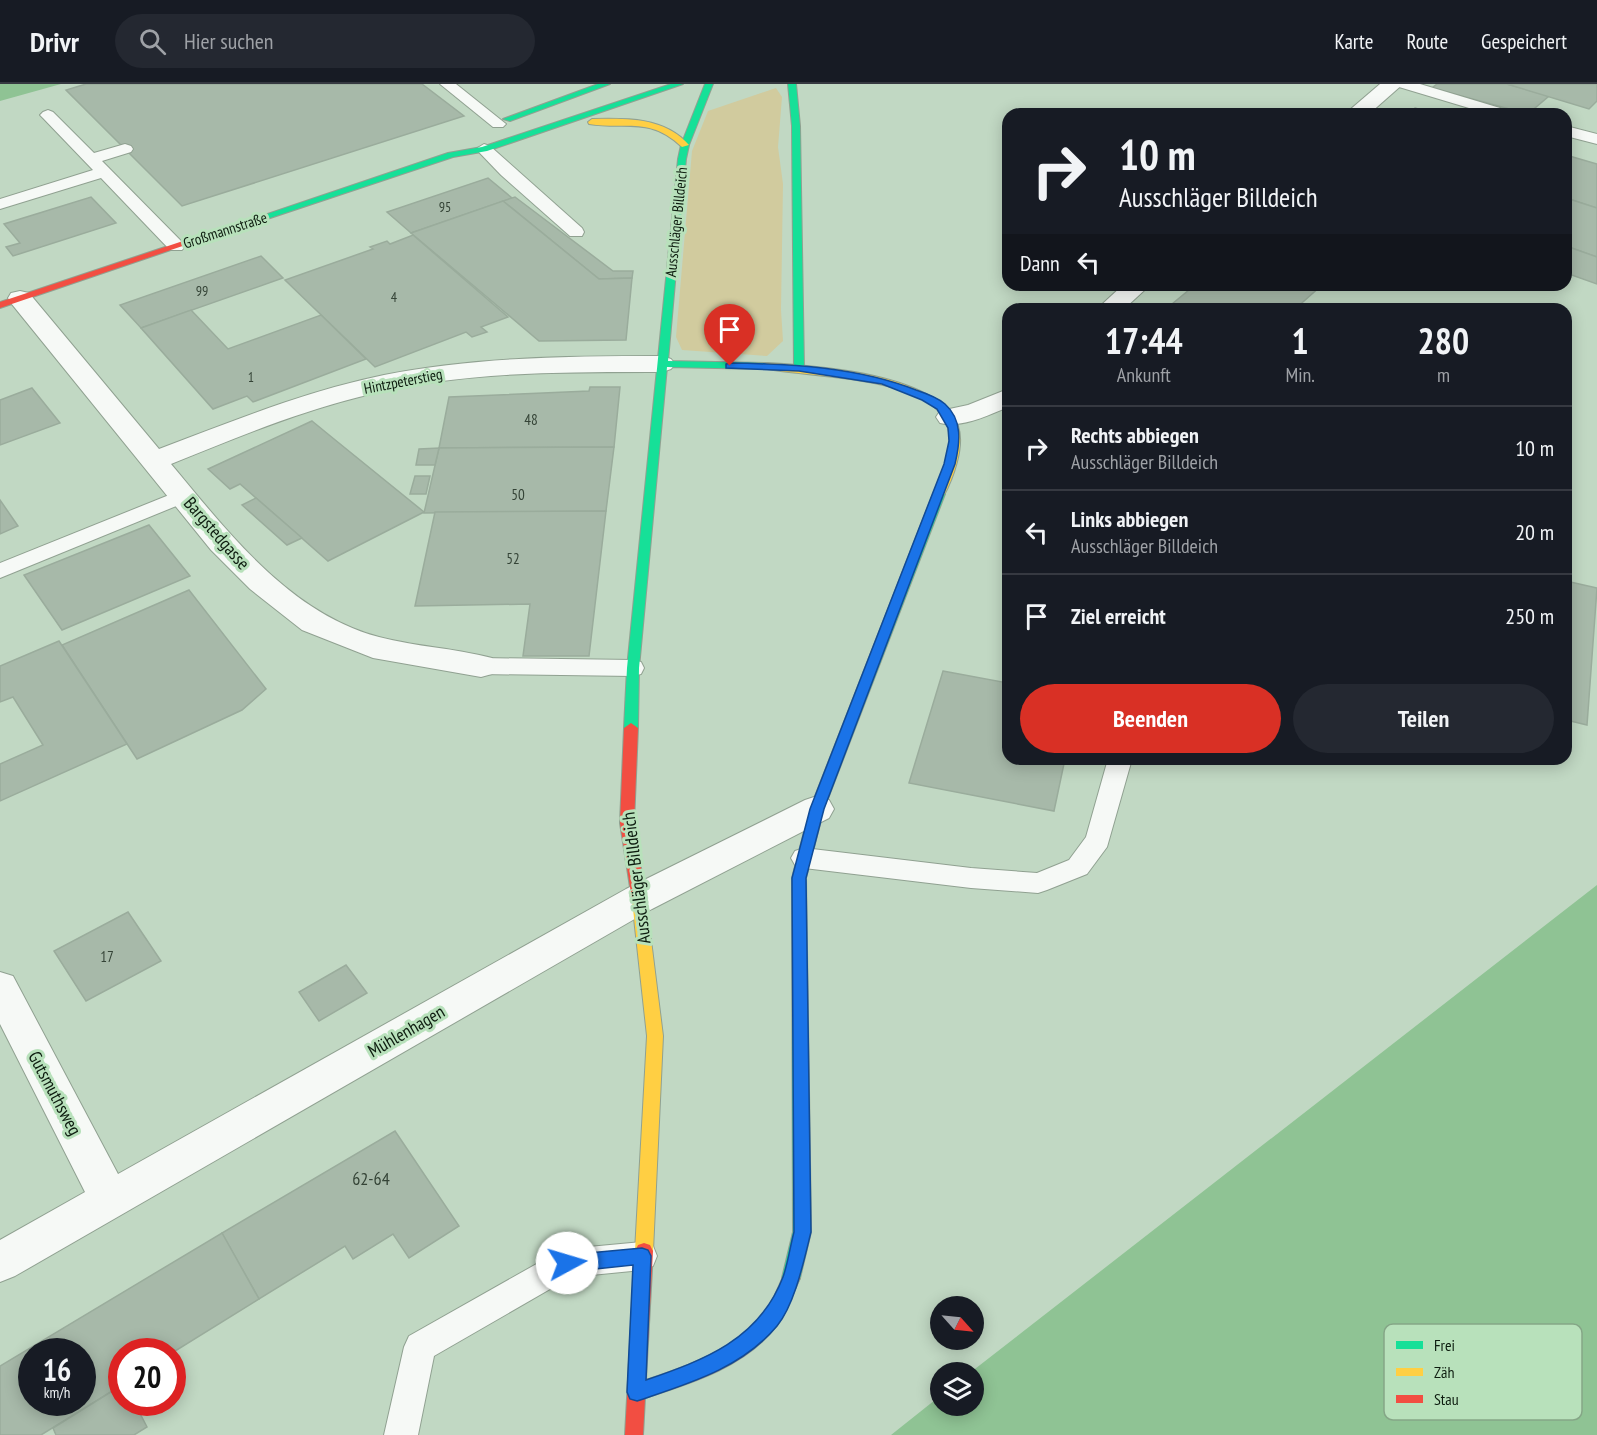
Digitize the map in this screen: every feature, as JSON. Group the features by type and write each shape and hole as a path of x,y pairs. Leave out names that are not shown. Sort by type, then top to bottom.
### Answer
{"street":[{"path":"493,126 511,117 606,84"},
{"name":"Großmannstraße","path":"10,301 451,155 484,149 679,84"},
{"name":"Ausschläger Billdeich","path":"634,1435 654,1036 639,899 627,823 633,668 685,145 709,84"},
{"path":"792,84 796,126 799,368"},
{"path":"1363,108 1393,84"},
{"path":"565,123 631,121 663,128 681,137 685,145"},
{"name":"Großmannstraße","path":"451,155 469,139"},
{"path":"1116,303 1130,291"},
{"name":"Bargstedgasse","path":"10,301 156,460 229,550 261,582 313,623 373,647 481,666"},
{"path":"637,1392 704,1369 743,1345 771,1319 791,1278 802,1232 799,878 817,809 950,464 955,441 954,428 942,407 926,397 884,381 799,368 662,364"},
{"name":"Hintzpeterstieg","path":"156,460 310,403 393,381 511,366 662,364"},
{"path":"949,417 975,412 1002,400"},
{"name":"Mühlenhagen","path":"0,1262 639,899 817,809"},
{"name":"Gutsmuthsweg","path":"0,987 110,1199"}],"lane":[{"path":"447,84 493,126"},
{"path":"1404,84 1485,108"},
{"path":"48,115 176,246"},
{"path":"1572,133 1597,139"},
{"path":"91,159 125,149"},
{"path":"484,149 576,232"},
{"path":"0,204 104,172"},
{"path":"0,571 184,495"},
{"path":"481,666 633,668"},
{"path":"804,858 1038,883 1078,867 1098,840 1118,765"},
{"path":"401,1435 420,1347 567,1263 642,1256"}],"shaded area":[{"path":"0,84 61,84 0,101"},
{"path":"776,88 782,97 778,147 783,184 781,310 783,341 767,356 682,350 676,337 692,151 708,111"},
{"path":"1597,885 1597,1435 891,1435 930,1404 930,1416 984,1416 984,1362"}],"building":[{"path":"86,84 422,84 464,116 182,206 66,90"},
{"path":"1437,84 1507,84 1549,96 1535,108 1506,108 1432,88"},
{"path":"1507,84 1597,84 1597,101 1589,109"},
{"path":"1572,157 1597,164 1597,208 1572,200"},
{"path":"488,178 512,198 411,233 387,212"},
{"path":"91,197 116,223 13,256 6,247 20,243 4,224"},
{"path":"515,197 613,271 633,271 632,278 599,279 503,201"},
{"path":"1572,200 1597,208 1597,257 1572,248"},
{"path":"503,201 599,279 632,278 626,340 539,341 411,233"},
{"path":"413,235 508,317 481,327 487,332 472,337 466,332 375,367 285,280 373,249 370,247 387,241 390,244"},
{"path":"1572,248 1597,257 1597,284 1572,275"},
{"path":"261,256 283,278 141,328 120,305"},
{"path":"1188,291 1315,291 1302,303 1173,303"},
{"path":"191,310 228,349 321,315 366,359 253,402 247,396 213,409 141,328"},
{"path":"590,387 620,387 614,447 439,448 449,397 589,391"},
{"path":"32,388 60,423 0,445 0,400"},
{"path":"312,421 424,512 328,561 240,484 230,489 208,469"},
{"path":"614,447 606,511 424,513 439,448"},
{"path":"439,448 435,465 416,465 419,449"},
{"path":"415,476 430,476 426,494 410,494"},
{"path":"256,498 302,538 287,545 242,505"},
{"path":"0,500 18,526 0,534"},
{"path":"606,511 589,656 523,656 530,604 415,606 435,512"},
{"path":"149,525 190,576 62,630 24,575"},
{"path":"1572,582 1597,588 1587,725 1572,721"},
{"path":"189,590 266,689 242,710 137,759 62,645"},
{"path":"59,641 127,744 0,801 0,764 43,745 13,697 0,702 0,666"},
{"path":"943,671 1002,682 1002,765 1064,765 1054,811 909,783"},
{"path":"128,912 161,961 86,1001 54,951"},
{"path":"346,965 367,993 319,1021 299,992"},
{"path":"395,1131 459,1226 409,1258 393,1234 353,1259 345,1246 259,1299 222,1233"},
{"path":"222,1233 259,1299 186,1344 186,1338 108,1338 108,1394 96,1401 96,1338 47,1338"},
{"path":"18,1355 18,1416 72,1416 41,1435 0,1435 0,1366"},
{"path":"108,1394 108,1416 141,1416 147,1427 134,1435 56,1435 53,1428 72,1416 96,1416 96,1401"}],"traffic: fast":[{"path":"507,119 606,84"},
{"path":"207,236 451,155 484,149 679,84"},
{"path":"631,728 633,668 682,159 685,145 709,84"},
{"path":"792,84 796,126 799,368"},
{"path":"662,364 766,366"},
{"path":"791,1278 802,1232 799,878 817,809 939,494"}],"traffic: slow":[{"path":"592,122 642,123 665,130 685,145"},
{"path":"766,366 811,369 871,379 925,397 943,410 953,427 954,444 951,461 939,494"},
{"path":"639,900 655,1036 644,1251"}],"traffic: jam":[{"path":"0,305 207,236"},
{"path":"631,728 627,823 639,900"},
{"path":"634,1435 644,1251"},
{"path":"637,1392 691,1373 726,1357 742,1346 770,1320 791,1278"}],"route":[{"path":"567,1263 642,1256 637,1392 704,1369 743,1345 771,1319 791,1278 802,1232 799,878 817,809 950,464 955,441 954,428 942,407 926,397 884,381 799,368 730,366"}]}
